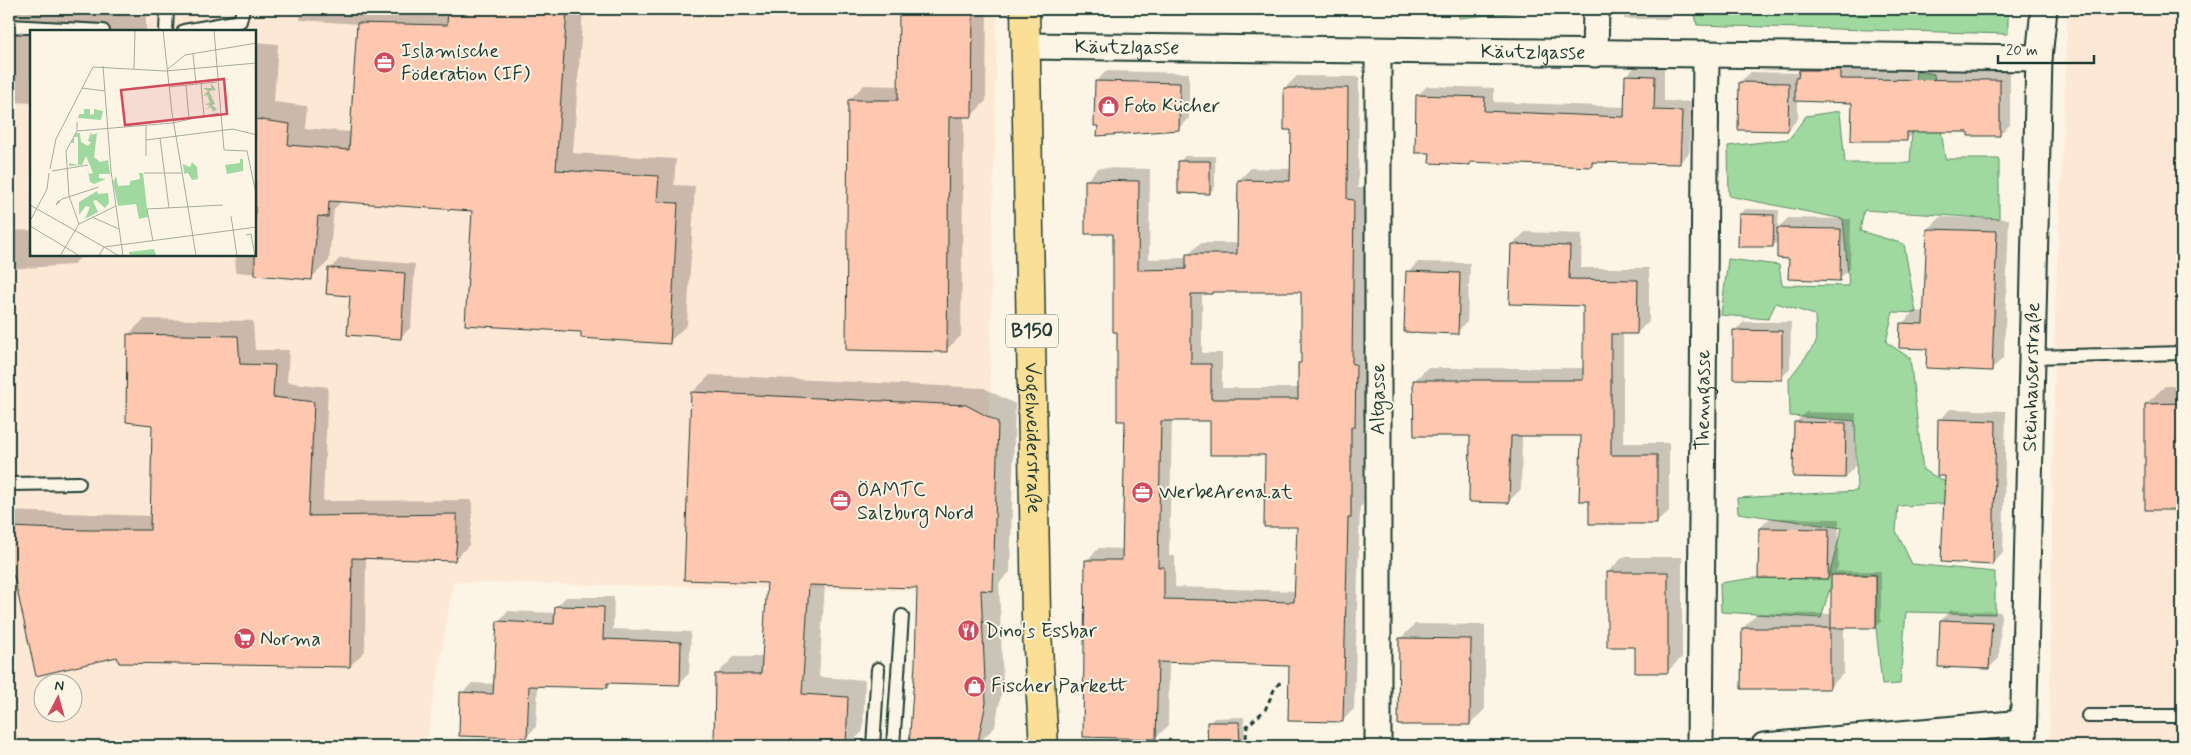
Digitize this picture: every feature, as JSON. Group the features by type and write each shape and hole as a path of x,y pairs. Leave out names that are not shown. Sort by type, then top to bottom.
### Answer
{"main road":[{"name":"Vogelweiderstraße","path":"1026,9 1025,46 1036,616 1044,746"}],"street":[{"path":"1595,54 1596,9"},
{"name":"Steinhauserstraße","path":"2023,734 2040,58 2044,9"},
{"name":"Käutzlgasse","path":"1025,46 1378,52 2040,58"},
{"name":"Altgasse","path":"1378,52 1378,746"},
{"name":"Thenngasse","path":"1700,746 1706,54"},
{"path":"1764,746 2023,734"}],"lane":[{"path":"166,30 167,9"},
{"path":"190,30 240,21 243,9"},
{"path":"9,26 83,30"},
{"path":"2033,357 2182,353"},
{"path":"9,484 79,483"},
{"path":"893,746 902,616"},
{"path":"873,746 878,669"},
{"path":"2088,716 2182,716"}],"path":[{"path":"1246,738 1247,726 1265,710 1274,690 1280,682"}],"shaded area":[{"path":"9,9 997,9 986,592 453,582 426,746 9,746"},
{"path":"2068,9 2182,9 2182,746 2049,746 2055,315"}],"green space":[{"path":"1458,9 1520,9 1520,12 1459,18"},
{"path":"1694,9 2008,9 2008,34 1697,25"},
{"path":"1916,70 1934,74 1945,159 1999,159 1999,219 1864,210 1860,231 1904,244 1916,313 1893,312 1886,342 1910,358 1923,470 1953,486 1958,503 1898,506 1896,531 1912,564 1995,572 1995,614 1906,612 1900,684 1882,685 1876,628 1876,575 1856,575 1855,593 1829,591 1821,618 1721,612 1720,583 1754,578 1828,579 1842,528 1738,513 1737,498 1857,491 1855,421 1790,416 1789,379 1816,343 1815,315 1776,303 1768,319 1721,315 1728,259 1779,265 1782,285 1849,286 1843,219 1729,196 1728,146 1789,139 1806,116 1840,111 1845,163 1910,163"}],"building":[{"path":"448,9 567,9 556,170 659,176 657,202 678,203 670,344 581,338 581,332 465,325 472,211 329,201 328,217 318,216 312,280 255,275 256,119 290,124 288,145 349,150 357,23 447,25"},
{"path":"899,9 973,9 972,117 949,117 947,352 846,350 848,100 898,100"},
{"path":"1799,70 1840,70 1840,79 2000,80 2000,136 1968,136 1968,132 1907,132 1907,141 1851,141 1852,103 1795,101 1795,78 1798,78"},
{"path":"1625,75 1655,76 1654,110 1682,111 1680,164 1592,162 1592,167 1470,162 1470,165 1429,163 1430,153 1415,153 1416,95 1485,97 1484,111 1624,117"},
{"path":"1095,81 1180,83 1179,130 1097,136 1098,126 1094,126"},
{"path":"1739,82 1789,83 1788,131 1738,130"},
{"path":"1284,88 1348,88 1347,199 1354,200 1352,364 1356,364 1355,427 1351,427 1351,518 1348,518 1343,722 1288,721 1289,666 1158,662 1156,739 1083,737 1085,560 1122,560 1125,421 1117,421 1117,332 1113,332 1113,234 1085,234 1085,180 1139,181 1138,270 1186,269 1186,254 1237,254 1238,180 1290,181 1291,130 1284,130","holes":["1212,292 1301,292 1301,363 1298,363 1298,399 1211,399 1211,364 1191,364 1191,294 1212,294","1161,421 1210,421 1210,455 1265,455 1264,527 1297,527 1294,602 1164,599 1164,567 1158,567"]},
{"path":"1178,161 1210,161 1210,194 1178,193"},
{"path":"1739,214 1774,215 1773,247 1738,247"},
{"path":"1777,228 1841,229 1840,281 1788,279 1789,259 1777,258"},
{"path":"1927,229 1997,231 1992,371 1926,368 1927,349 1899,348 1900,323 1923,324"},
{"path":"1511,244 1570,246 1569,279 1638,280 1637,334 1611,334 1611,455 1657,455 1657,524 1589,524 1589,501 1579,501 1581,436 1511,436 1509,503 1469,502 1470,436 1414,436 1413,380 1583,380 1583,306 1509,304"},
{"path":"328,268 405,273 401,339 347,335 350,296 326,294"},
{"path":"1406,271 1460,273 1458,334 1404,332"},
{"path":"1733,330 1782,331 1782,380 1733,379"},
{"path":"127,334 238,336 240,364 275,365 273,397 314,402 309,516 457,514 455,561 352,558 350,667 119,663 117,657 53,672 35,672 14,576 9,576 9,527 150,530 152,425 126,422"},
{"name":"ÖAMTC Salzburg Nord","path":"691,392 966,405 998,422 993,591 981,590 986,703 977,746 909,746 915,664 917,588 809,585 802,694 848,697 846,746 714,746 715,674 761,674 767,583 684,580"},
{"path":"2182,403 2182,510 2145,510 2145,404"},
{"path":"1938,419 1996,421 1993,565 1941,562 1945,476 1937,476"},
{"path":"1794,422 1846,423 1845,478 1793,477"},
{"path":"1759,528 1829,529 1828,579 1758,578"},
{"path":"1607,572 1668,572 1668,673 1635,673 1635,647 1607,647"},
{"path":"1831,575 1876,575 1876,628 1831,628"},
{"path":"555,606 604,607 603,639 681,642 680,685 607,683 607,688 529,686 527,738 459,736 460,692 493,694 497,621 554,624"},
{"path":"1940,620 1992,622 1989,669 1938,667"},
{"path":"1742,628 1830,628 1830,689 1741,689"},
{"path":"1399,638 1471,639 1470,725 1398,725"},
{"path":"1207,722 1239,722 1240,746 1208,746"}],"place":[{"name":"Islamische Föderation (IF)","path":"385,62"},
{"name":"Foto Kücher","path":"1108,106"},
{"name":"WerbeArena.at","path":"1143,492"},
{"name":"ÖAMTC Salzburg Nord","path":"841,501"},
{"name":"Dino's Essbar","path":"969,631"},
{"name":"Norma","path":"244,639"},
{"name":"Fischer Parkett","path":"975,686"}]}
